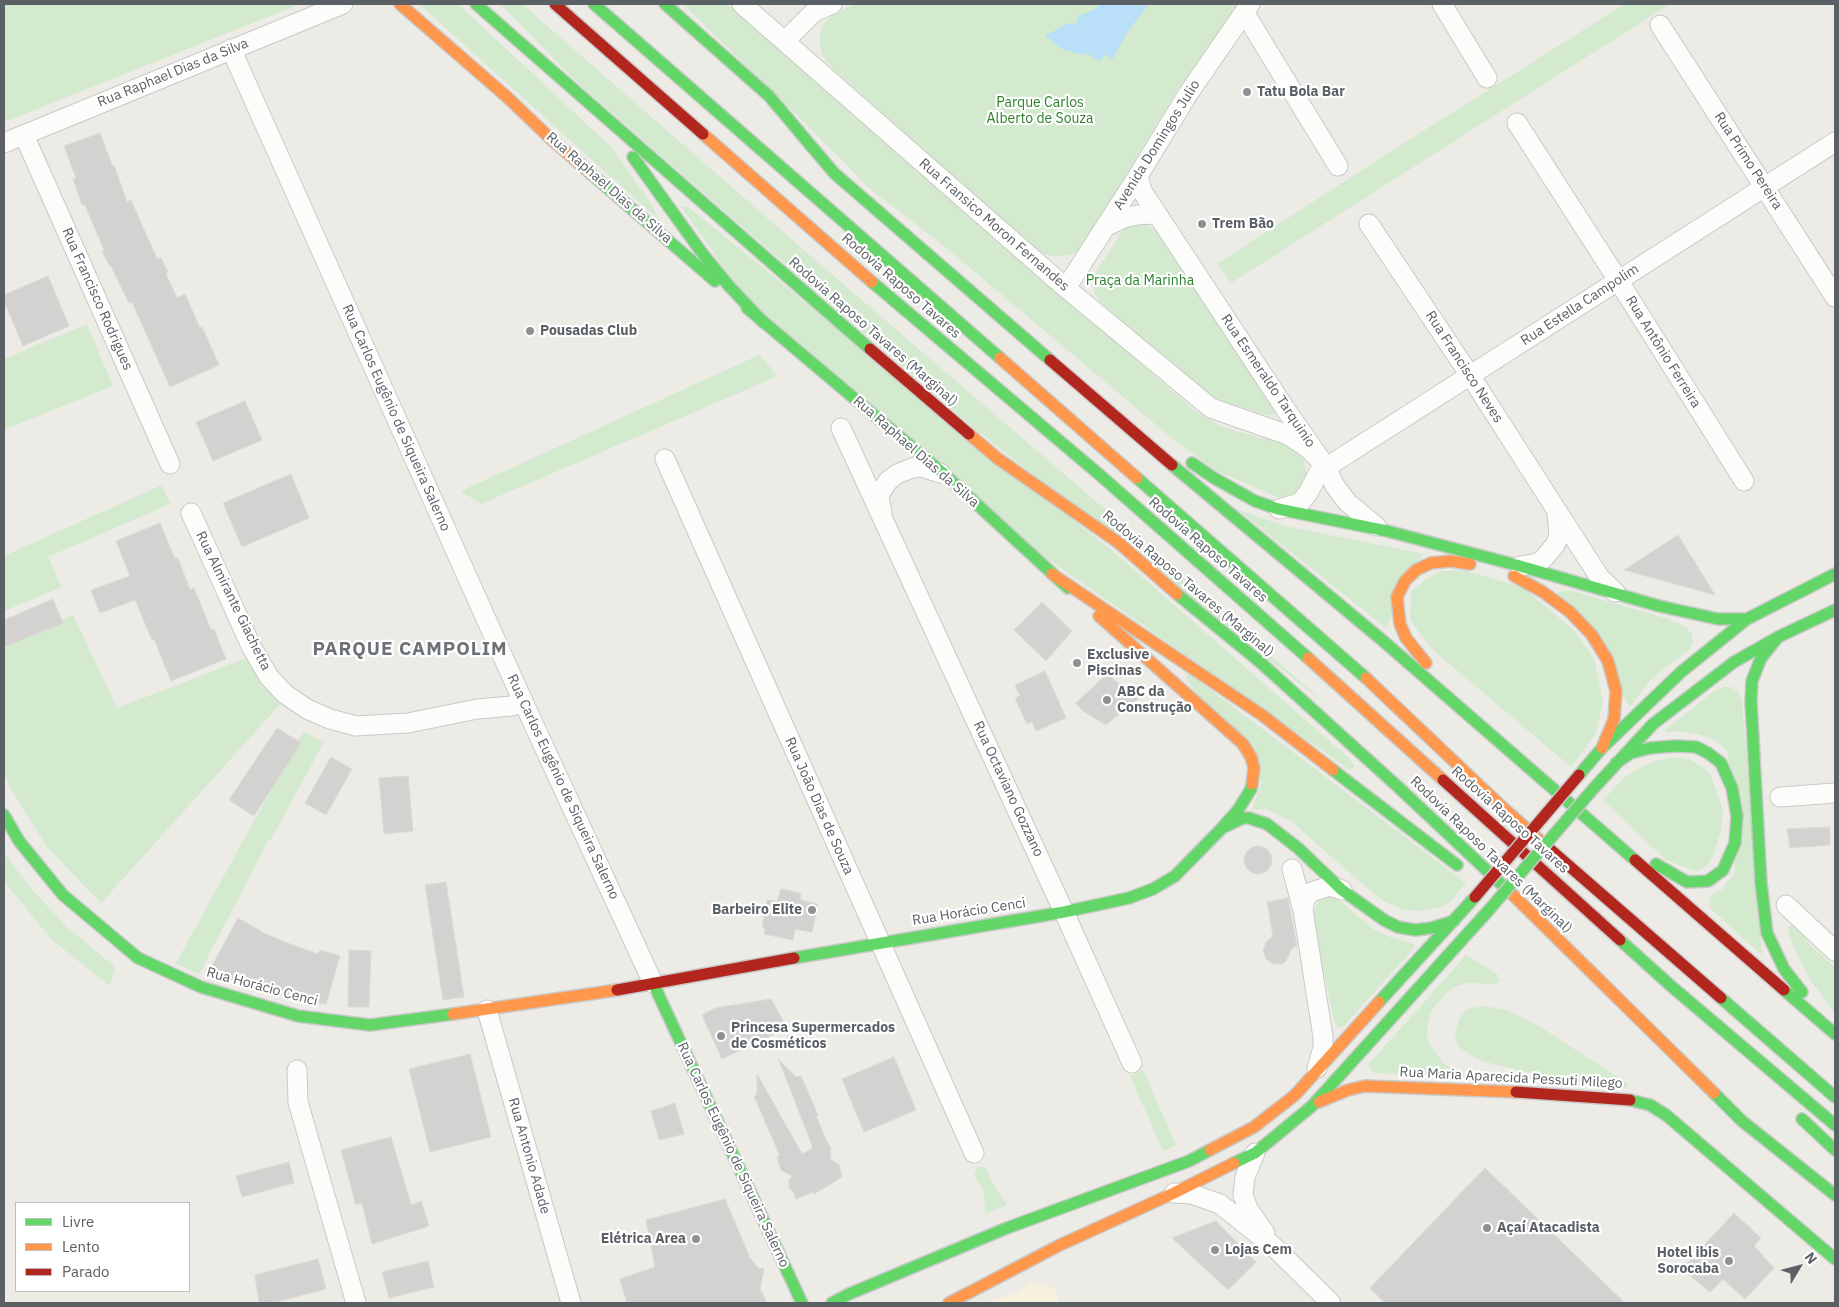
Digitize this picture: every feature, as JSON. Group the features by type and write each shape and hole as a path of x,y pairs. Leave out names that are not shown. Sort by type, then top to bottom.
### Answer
{"main road":[{"name":"Rua Raphael Dias da Silva","path":"400,4 507,97 559,146 764,323 944,474 1052,574 1243,744 1248,751 1254,768 1251,789 1238,810 1222,828"},
{"name":"Rodovia Raposo Tavares (Marginal)","path":"476,4 901,377 997,458 1119,543 1184,600 1260,662 1396,785 1521,902 1742,1121 1835,1195"},
{"name":"Rodovia Raposo Tavares","path":"555,4 861,272 1100,476 1276,630 1671,986 1835,1125"},
{"name":"Rodovia Raposo Tavares","path":"594,4 1354,667 1500,805 1835,1097"},
{"path":"657,4 686,23"},
{"path":"665,4 769,96 834,173 1114,417 1382,640 1538,778 1835,1034"},
{"path":"572,88 619,139 644,170 702,253 729,286 764,323"},
{"path":"992,309 1145,427"},
{"path":"1184,456 1206,473 1238,492 1255,501 1278,509 1387,531 1696,615 1718,619 1747,618"},
{"path":"1506,749 1413,649 1400,624 1397,597 1404,581 1416,570 1431,563 1451,560 1516,576 1543,592 1570,612 1592,635 1608,661 1616,691 1614,719 1602,748"},
{"path":"1052,574 1262,715 1578,960"},
{"path":"832,1303 849,1294 1007,1228 1189,1161 1254,1127 1296,1095 1454,921 1602,748 1681,672 1747,618 1835,574"},
{"path":"949,1303 1060,1245 1174,1193 1255,1153 1312,1106 1488,911 1616,763 1653,724 1734,662 1778,637 1835,610"},
{"path":"1778,637 1760,658 1755,670 1752,681 1751,702 1755,800 1761,883 1767,932 1784,969 1812,1006 1835,1027"},
{"path":"1538,778 1663,869 1686,882 1708,881 1723,870 1735,843 1737,816 1732,788 1721,763 1696,747 1675,746 1650,748 1630,754 1616,763"},
{"name":"Rua Horácio Cenci","path":"4,814 19,841 63,895 138,958 201,987 298,1016 370,1025 596,994 879,942 1064,912 1129,898 1153,889 1175,876 1222,828"},
{"path":"1222,828 1242,818 1249,818 1267,824 1298,848 1342,890 1384,920 1398,927 1415,930 1431,928 1454,921"},
{"name":"Rua Horácio Cenci","path":"670,1018 670,1002 674,993 686,980 697,974"},
{"name":"Rua Carlos Eugênio de Siqueira Salerno","path":"654,982 802,1303"},
{"path":"1671,986 1760,1076"},
{"name":"Rua Maria Aparecida Pessuti Milego","path":"1312,1106 1330,1096 1348,1090 1379,1086 1605,1097 1633,1100 1650,1105 1666,1115 1699,1142 1835,1260"},
{"path":"1794,1111 1835,1150"}],"street":[{"name":"Rua Raphael Dias da Silva","path":"4,143 343,4"},
{"name":"Rua Fransico Moron Fernandes","path":"742,4 1066,288 1211,408 1288,435 1308,448 1326,468"},
{"path":"785,41 814,12 832,4"},
{"path":"1442,4 1487,78"},
{"path":"1247,8 1338,166"},
{"name":"Avenida Domingos Julio","path":"1066,288 1188,94 1247,8"},
{"name":"Rua Primo Pereira","path":"1660,25 1835,297"},
{"name":"Rua Carlos Eugênio de Siqueira Salerno","path":"231,49 520,694 654,982"},
{"name":"Rua Antônio Ferreira","path":"1517,123 1744,481"},
{"name":"Rua Francisco Rodrigues","path":"24,135 170,464"},
{"name":"Rua Estella Campolim","path":"1326,468 1835,142"},
{"name":"Rua Esmeraldo Tarquinio","path":"1138,176 1142,191 1326,468 1335,486 1348,503 1370,522 1387,531"},
{"path":"1104,228 1124,218 1137,215 1153,214 1160,218"},
{"name":"Rua Francisco Neves","path":"1369,224 1470,376 1600,578 1618,595"},
{"name":"Rua Fransico Moron Fernandes","path":"1260,426 1284,425 1288,421 1286,410"},
{"name":"Rua Octaviano Gozzano","path":"842,428 1132,1063"},
{"name":"Rua João Dias de Souza","path":"665,458 974,1152"},
{"name":"Rua Octaviano Gozzano","path":"883,516 879,498 888,482 897,474 912,468 921,467 944,474"},
{"path":"1278,509 1300,502 1308,493 1319,472 1326,468"},
{"name":"Rua Francisco Neves","path":"1520,566 1538,563 1555,545 1559,536 1557,511"},
{"name":"Rua Almirante Giachetta","path":"191,513 251,646 269,676 286,694 307,709 330,719 356,726 408,723 477,709 512,706 516,704 520,694"},
{"path":"1780,797 1835,793"},
{"path":"1292,870 1304,890 1303,910 1323,1037 1323,1048 1316,1071"},
{"path":"1304,890 1330,886 1342,890"},
{"path":"1786,905 1835,951"},
{"name":"Rua Antonio Adade","path":"486,1010 571,1303"},
{"path":"297,1070 298,1102 356,1303"},
{"path":"1255,1153 1245,1177 1243,1195 1248,1209 1274,1247"},
{"path":"1174,1193 1192,1194 1220,1204 1274,1247 1331,1303"}],"shaded area":[{"path":"1029,1282 1055,1288 1059,1303 988,1303 1020,1291"}],"green space":[{"path":"4,4 300,4 4,122"},
{"path":"419,4 458,4 610,146 649,200 660,221"},
{"path":"500,4 522,4 1121,523 1328,706 965,421 580,85"},
{"path":"683,4 727,4 1193,409 1222,427 1260,438 1285,441 1296,448 1304,460 1307,477 1299,490 1290,497 1280,498 1217,471 1174,440 944,246 869,188"},
{"name":"Parque Carlos Alberto de Souza","path":"856,4 1240,4 1176,92 1080,252 1057,257 1037,252 833,69 822,55 819,39 822,26 832,14"},
{"path":"1625,4 1670,4 1231,283 1217,264 1393,150"},
{"path":"681,206 688,207 1117,555 1352,761 1354,767 1350,770 1038,552 743,295"},
{"name":"Praça da Marinha","path":"1141,222 1156,230 1276,409 1274,415 1227,403 1203,391 1100,302 1095,294 1092,278 1124,229"},
{"path":"87,324 113,386 4,430 4,359"},
{"path":"759,355 778,376 481,504 461,491"},
{"path":"162,485 170,504 48,557 62,587 4,611 4,556"},
{"path":"1238,510 1285,526 1423,554 1386,628"},
{"path":"1462,570 1522,587 1575,631 1594,659 1603,701 1596,733 1571,767 1433,650 1410,619 1411,592 1425,580 1440,571"},
{"path":"1568,590 1665,618 1685,626 1692,634 1693,643 1690,649 1650,680 1630,707 1556,593"},
{"path":"73,615 117,708 250,657 282,702 101,903 47,847 11,789 4,773 4,644"},
{"path":"1187,672 1466,883 1451,901 1441,907 1423,911 1404,910 1385,902 1291,821 1266,809 1252,810 1262,782 1186,679"},
{"path":"1724,687 1731,687 1738,692 1742,701 1762,955 1709,907 1710,896 1721,890 1735,873 1728,752 1715,740 1698,734 1675,731 1667,733 1665,730 1714,691"},
{"path":"303,732 324,742 270,841 268,841 199,974 176,963"},
{"path":"1672,758 1689,759 1703,767 1711,776 1723,811 1721,830 1713,856 1708,864 1699,871 1666,860 1603,800 1624,778 1639,768 1656,761"},
{"path":"4,852 27,884 67,927 115,967 110,986 52,940 4,881"},
{"path":"1325,896 1335,897 1373,929 1390,937 1414,944 1414,948 1343,1027 1338,1027 1335,1023 1314,923 1314,911 1319,901"},
{"path":"1787,926 1795,926 1811,946 1835,967 1835,1013 1813,984 1799,959"},
{"path":"1466,955 1497,974 1500,981 1496,984 1467,983 1447,992 1432,1010 1428,1022 1427,1035 1430,1045 1443,1063 1467,1077 1374,1073 1368,1065"},
{"path":"1484,1006 1506,1010 1539,1026 1628,1084 1626,1088 1591,1085 1531,1073 1482,1061 1469,1054 1458,1046 1455,1035 1459,1019 1467,1009"},
{"path":"1143,1070 1176,1145 1163,1151 1130,1076"},
{"path":"977,1167 986,1167 990,1179 1007,1205 985,1214 984,1193 974,1174"}],"water":[{"path":"1102,4 1149,4 1128,31 1112,60 1106,54 1099,61 1087,53 1083,55 1060,48 1045,36 1068,23 1075,25 1079,16"}],"building":[{"path":"100,133 127,202 131,200 157,259 161,258 168,272 166,274 177,298 185,294 219,365 170,387 132,302 129,303 102,251 104,250 85,205 82,205 73,179 76,178 64,146"},
{"path":"48,276 69,326 23,346 4,301 4,295"},
{"path":"245,401 262,440 213,461 196,422"},
{"path":"291,474 309,518 242,547 223,503"},
{"path":"160,523 175,559 178,558 190,590 194,588 211,630 214,629 226,659 171,681 154,639 152,640 135,600 100,613 91,590 130,576 116,541"},
{"path":"1678,535 1715,595 1624,570"},
{"path":"53,599 63,623 4,647 4,620"},
{"path":"1042,602 1072,631 1046,661 1014,630"},
{"path":"1045,671 1066,718 1036,731 1032,722 1027,724 1015,698 1020,696 1015,685"},
{"name":"ABC da Construção","path":"1107,674 1138,699 1106,725 1083,711 1076,703"},
{"path":"277,728 301,743 254,816 229,800"},
{"path":"331,757 352,769 326,815 305,803"},
{"path":"408,776 413,831 384,834 379,778"},
{"path":"1830,827 1830,845 1790,848 1787,829"},
{"path":"1258,846 1268,850 1272,860 1268,870 1258,874 1248,870 1244,860 1248,850"},
{"path":"446,882 464,997 443,1000 425,885"},
{"path":"781,889 801,893 800,900 818,904 812,932 795,929 793,940 764,934 765,928 762,927 767,900 777,901"},
{"path":"1288,898 1297,946 1292,948 1286,961 1282,964 1273,964 1266,959 1263,951 1266,942 1273,936 1267,902"},
{"path":"238,918 266,934 290,944 318,954 320,950 340,956 326,1004 301,1001 237,982 211,968"},
{"path":"349,950 371,951 369,1007 348,1007"},
{"path":"771,999 787,1028 722,1059 702,1015 715,1008"},
{"path":"470,1054 491,1137 430,1152 409,1069"},
{"path":"894,1057 916,1110 864,1132 842,1079"},
{"path":"779,1060 796,1077 801,1076 818,1115 816,1116 831,1148 830,1159 839,1165 842,1177 814,1194 813,1192 796,1199 793,1191 789,1188 789,1180 792,1176 781,1170 777,1157 780,1156 754,1096 757,1095 757,1074 802,1154 813,1148"},
{"path":"675,1103 684,1134 659,1140 651,1111"},
{"path":"391,1137 411,1205 421,1201 429,1226 372,1244 362,1203 356,1205 341,1150"},
{"path":"289,1162 294,1183 242,1197 236,1176"},
{"name":"Açaí Atacadista","path":"1485,1168 1625,1303 1385,1303 1370,1288"},
{"name":"Elétrica Area","path":"725,1199 750,1258 758,1268 764,1269 760,1289 767,1303 627,1303 620,1279 655,1267 646,1220"},
{"name":"Hotel ibis Sorocaba","path":"1734,1213 1761,1238 1754,1246 1774,1268 1745,1299 1723,1279 1710,1292 1682,1269"},
{"name":"Lojas Cem","path":"1216,1221 1256,1262 1228,1290 1172,1238"},
{"path":"318,1259 326,1289 272,1303 259,1303 255,1275"},
{"path":"428,1261 434,1287 389,1298 382,1272"}],"traffic: fast":[{"path":"476,4 870,349"},
{"path":"594,4 1000,358"},
{"path":"665,4 769,96 834,173 1050,360"},
{"path":"633,157 702,253 729,286 764,323"},
{"path":"589,172 715,281"},
{"path":"872,282 1101,476 1308,658"},
{"path":"747,308 944,474 1068,588"},
{"path":"1192,463 1255,501 1278,509 1387,531 1520,566 1659,606 1718,619 1747,619"},
{"path":"1172,465 1382,640 1635,860"},
{"path":"1137,478 1366,678"},
{"path":"1579,775 1602,748 1681,672 1747,619 1835,574"},
{"path":"1177,594 1260,662 1396,785 1513,895"},
{"path":"1594,788 1653,724 1734,662 1778,637 1835,610"},
{"path":"1778,637 1761,658 1752,681 1751,702 1761,883 1767,933 1784,969 1802,992"},
{"path":"1616,763 1631,753 1650,748 1696,747 1721,763 1732,788 1737,816 1735,843 1723,870 1708,881 1687,882 1656,864"},
{"path":"1333,770 1457,865"},
{"path":"794,958 1064,912 1129,898 1153,889 1175,876 1222,828 1238,810 1252,784"},
{"path":"1488,911 1594,788"},
{"path":"4,815 19,841 63,895 138,958 201,987 298,1016 370,1025 453,1014"},
{"path":"1222,828 1243,818 1267,824 1298,848 1342,890 1384,920 1398,927 1415,930 1431,928 1454,921"},
{"path":"1379,1002 1475,897"},
{"path":"1234,1163 1255,1153 1312,1106 1488,911"},
{"path":"1620,940 1671,986 1835,1125"},
{"path":"653,983 802,1303"},
{"path":"1784,990 1835,1034"},
{"path":"1721,998 1835,1097"},
{"path":"1714,1093 1742,1121 1835,1195"},
{"path":"1630,1100 1650,1105 1666,1115 1835,1259"},
{"path":"1802,1119 1835,1150"},
{"path":"832,1303 849,1294 1007,1228 1189,1161 1210,1150"}],"traffic: slow":[{"path":"400,4 507,97 589,172"},
{"path":"703,134 872,282"},
{"path":"1000,358 1137,478"},
{"path":"969,434 997,458 1119,543 1177,594"},
{"path":"1426,663 1406,638 1400,624 1397,597 1405,581 1416,570 1431,563 1451,561 1470,564"},
{"path":"1052,574 1262,715 1333,770"},
{"path":"1514,576 1543,592 1570,612 1592,635 1608,661 1616,691 1614,719 1602,748"},
{"path":"1099,616 1243,744 1251,757 1254,768 1252,784"},
{"path":"1308,658 1443,780"},
{"path":"1366,678 1545,845"},
{"path":"1513,895 1714,1093"},
{"path":"453,1014 617,990"},
{"path":"1210,1150 1254,1127 1295,1095 1379,1002"},
{"path":"1319,1102 1348,1090 1365,1086 1516,1092"},
{"path":"949,1303 1060,1245 1174,1193 1234,1163"}],"traffic: jam":[{"path":"555,4 703,134"},
{"path":"870,349 969,434"},
{"path":"1050,360 1172,465"},
{"path":"1475,897 1579,775"},
{"path":"1443,780 1620,940"},
{"path":"1545,845 1721,998"},
{"path":"1635,860 1784,990"},
{"path":"617,990 794,958"},
{"path":"1516,1092 1630,1100"}],"place":[{"name":"Tatu Bola Bar","path":"1247,92"},
{"name":"Trem Bão","path":"1202,224"},
{"name":"Pousadas Club","path":"530,331"},
{"name":"Exclusive Piscinas","path":"1077,663"},
{"name":"ABC da Construção","path":"1107,700"},
{"name":"Barbeiro Elite","path":"812,910"},
{"name":"Princesa Supermercados de Cosméticos","path":"721,1036"},
{"name":"Açaí Atacadista","path":"1487,1228"},
{"name":"Elétrica Area","path":"696,1239"},
{"name":"Lojas Cem","path":"1215,1250"},
{"name":"Hotel ibis Sorocaba","path":"1729,1261"}],"district":[{"name":"PARQUE CAMPOLIM","path":"410,650"}]}
